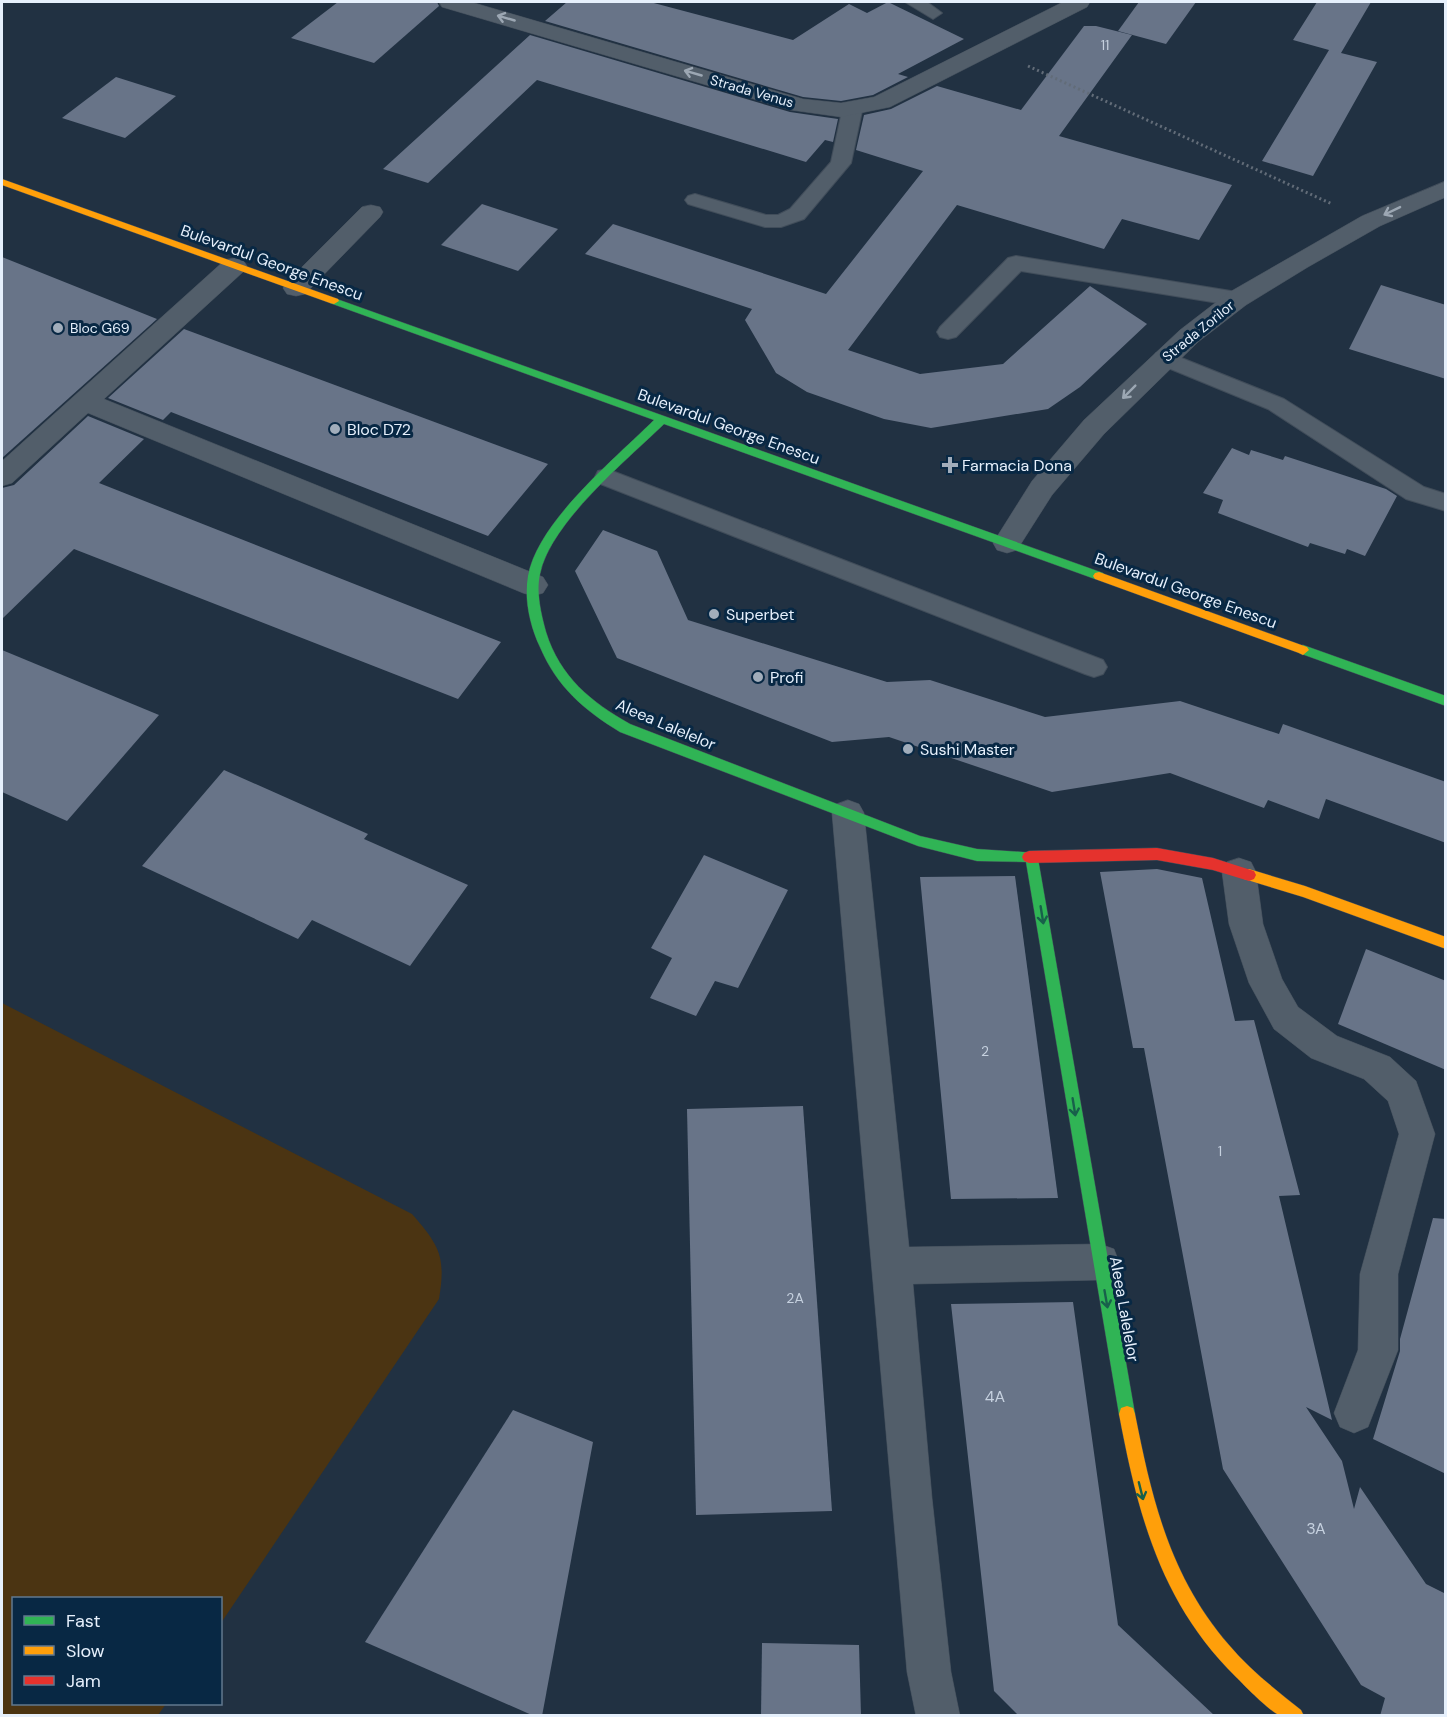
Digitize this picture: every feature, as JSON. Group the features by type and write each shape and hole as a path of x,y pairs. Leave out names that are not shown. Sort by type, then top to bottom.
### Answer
{"street":[{"name":"Strada Venus","path":"450,2 799,105 818,109 852,111 882,102 991,49 1079,2"},
{"name":"Bulevardul George Enescu","path":"2,182 1446,701"},
{"name":"Strada Zorilor","path":"1007,543 1042,488 1095,427 1164,358 1237,299 1371,221 1446,188"},
{"path":"296,288 371,212"},
{"path":"2,476 234,266"},
{"path":"84,401 533,585"},
{"name":"Aleea Lalelelor","path":"662,419 558,529 537,564 533,585 540,631 554,668 573,694 593,710 625,728 918,841 977,855 1032,857 1157,854 1213,864 1305,892 1446,943"},
{"path":"848,813 892,1266 911,1498 929,1672 938,1716"},
{"name":"Aleea Lalelelor","path":"1032,857 1135,1463 1148,1517 1168,1572 1195,1621 1236,1668 1295,1716"},
{"path":"1239,872 1246,924 1266,983 1286,1018 1324,1047 1377,1068 1403,1092 1417,1134 1379,1274 1378,1350 1354,1413"},
{"path":"892,1266 1100,1262"}],"lane":[{"path":"914,2 933,13"},
{"path":"695,200 765,221 781,221 797,214 841,163 852,111"},
{"path":"948,332 1016,263 1237,299"},
{"path":"1164,358 1276,404 1415,493 1446,503"},
{"path":"607,477 1094,667"}],"path":[{"path":"991,49 1371,221"}],"shaded area":[{"path":"2,1003 412,1214 435,1244 442,1272 439,1299 222,1622 222,1597 12,1597 12,1705 165,1705 158,1715 2,1715"}],"building":[{"path":"338,2 437,2 439,6 374,63 291,38"},
{"path":"567,2 650,2 793,40 849,4 867,13 888,2 964,39 898,74 908,77 873,95 841,101 803,97 545,21"},
{"path":"1139,2 1196,2 1166,44 1118,31"},
{"path":"1317,2 1371,2 1341,53 1377,62 1313,176 1262,161 1329,50 1293,40"},
{"path":"1084,26 1096,26 1132,35 1059,136 1232,185 1199,240 1122,219 1104,249 957,205 848,350 920,374 1003,364 1090,286 1147,324 1080,387 1048,409 931,428 884,419 807,392 776,373 745,320 752,309 585,254 613,224 826,294 923,171 856,150 864,115 891,109 937,86 1021,110"},
{"path":"530,35 790,112 838,119 833,142 825,140 806,162 537,80 428,183 383,169"},
{"path":"116,77 176,96 125,138 62,118"},
{"path":"482,204 558,229 518,271 441,245"},
{"path":"2,257 157,319 2,458"},
{"path":"1381,285 1446,305 1446,379 1349,349"},
{"name":"Bloc D72","path":"184,329 548,464 488,536 171,412 163,420 108,398"},
{"path":"88,416 144,439 99,483 501,642 458,699 74,549 2,619 2,488 14,485"},
{"path":"1232,448 1249,455 1251,450 1283,460 1285,456 1386,489 1397,496 1365,556 1347,549 1345,554 1310,543 1308,547 1218,513 1223,500 1203,493"},
{"path":"603,530 657,551 688,620 887,682 930,680 1045,717 1180,701 1279,734 1283,724 1446,782 1446,843 1326,799 1319,819 1268,800 1264,808 1170,773 1052,792 889,737 832,742 617,658 575,571"},
{"path":"2,650 159,715 67,821 2,792"},
{"path":"224,770 368,834 364,839 468,885 410,966 312,920 298,939 142,866"},
{"path":"704,855 788,890 738,988 715,981 696,1016 650,998 672,958 651,948"},
{"path":"1157,869 1202,878 1235,1021 1254,1020 1300,1195 1279,1196 1332,1420 1306,1407 1342,1461 1354,1509 1360,1487 1426,1584 1446,1594 1446,1716 1380,1716 1385,1698 1361,1685 1223,1469 1144,1048 1133,1048 1100,872"},
{"path":"1015,876 1058,1198 951,1199 920,877"},
{"path":"1366,949 1446,981 1446,1070 1338,1024"},
{"path":"803,1106 832,1511 696,1515 687,1109"},
{"path":"1433,1218 1446,1219 1446,1474 1373,1439 1400,1351 1400,1339"},
{"path":"1073,1302 1118,1625 1215,1716 1019,1716 994,1691 951,1304"},
{"path":"513,1410 593,1442 542,1716 534,1716 365,1642"},
{"path":"762,1643 859,1645 861,1716 761,1716"}],"traffic: fast":[{"path":"334,301 1099,576"},
{"path":"662,419 575,506 546,545 537,564 533,583 537,622 550,657 566,683 585,702 625,728 918,841 977,855 1029,857"},
{"path":"1303,650 1446,701"},
{"path":"1032,857 1127,1414"}],"traffic: slow":[{"path":"2,182 334,301"},
{"path":"1099,576 1303,650"},
{"path":"1249,875 1305,892 1446,943"},
{"path":"1127,1414 1147,1506 1160,1547 1177,1584 1198,1620 1224,1653 1256,1685 1295,1716"}],"traffic: jam":[{"path":"1029,857 1157,854 1213,864 1249,875"}],"place":[{"name":"Bloc G69","path":"58,328"},
{"name":"Bloc D72","path":"335,429"},
{"name":"Farmacia Dona","path":"950,465"},
{"name":"Superbet","path":"714,614"},
{"name":"Profi","path":"758,677"},
{"name":"Sushi Master","path":"908,749"}]}
